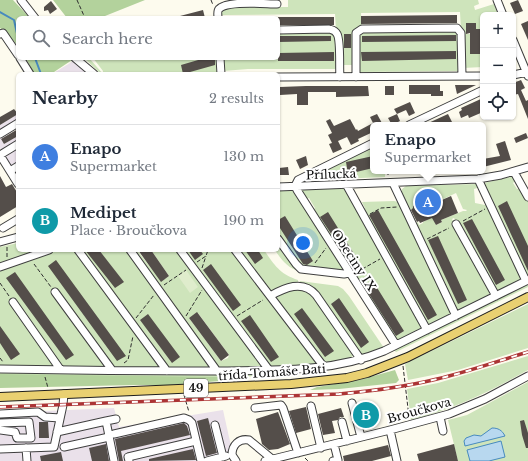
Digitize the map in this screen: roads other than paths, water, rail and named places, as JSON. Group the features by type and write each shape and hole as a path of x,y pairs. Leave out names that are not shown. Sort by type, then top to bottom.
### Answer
{"main road":[{"name":"třída Tomáše Bati","path":"0,397 291,384 337,380 367,373 401,360 528,297"}],"street":[{"path":"20,0 33,16"},
{"path":"497,0 502,12"},
{"path":"218,16 217,12 219,8 229,4 277,4"},
{"path":"356,77 356,33 359,30 457,28 461,33 462,76"},
{"path":"280,30 334,30 339,39 340,77"},
{"path":"0,34 2,32 16,52"},
{"path":"516,47 527,73 516,75"},
{"path":"21,60 29,72"},
{"path":"78,60 92,72"},
{"path":"220,60 220,72"},
{"path":"280,77 480,76"},
{"path":"414,122 480,91"},
{"path":"0,134 16,124"},
{"path":"296,186 298,180 370,144"},
{"path":"16,145 0,155 16,181"},
{"path":"10,171 16,167"},
{"name":"Přílucká","path":"280,187 346,184 391,180 478,180 514,172 528,167"},
{"path":"514,172 528,197"},
{"path":"391,180 456,316"},
{"path":"0,369 167,371 269,370 324,367 361,360 384,351 527,281 478,180"},
{"path":"346,184 427,330"},
{"name":"Obeciny IX","path":"296,186 296,190 396,345"},
{"path":"3,228 16,220"},
{"path":"456,224 496,296"},
{"path":"3,241 16,238"},
{"path":"280,242 298,267 308,271 344,274 349,273"},
{"path":"4,265 43,252"},
{"path":"79,252 167,371"},
{"path":"131,252 217,371"},
{"path":"182,252 269,370"},
{"path":"237,252 324,367"},
{"path":"270,296 292,286 298,286 312,291 361,360"},
{"path":"55,292 114,370"},
{"path":"13,302 60,370"},
{"name":"Broučkova","path":"268,460 321,448 440,417 478,402 528,376"},
{"path":"0,450 54,446 64,394"},
{"path":"352,403 361,437"},
{"path":"255,408 281,405 298,453"},
{"path":"311,406 321,448"},
{"path":"0,414 38,412 45,417 60,418"},
{"path":"440,417 443,432"},
{"path":"64,447 184,418 192,423 201,461"},
{"path":"57,432 116,419"},
{"path":"106,421 112,436 114,461"},
{"path":"0,423 29,422 31,438 17,438 15,432 0,430"},
{"path":"342,422 347,441"},
{"path":"215,425 223,457"},
{"path":"390,430 397,461"},
{"path":"207,461 223,457 234,458 234,446 246,439 249,440 268,460"},
{"path":"129,461 128,457 196,441"},
{"path":"333,461 338,460 334,444"},
{"path":"26,448 28,461"}],"water":[{"path":"492,428 500,430 505,436 465,446 464,441 466,438 474,435 481,436"},
{"path":"501,441 505,457 489,461 470,461 467,450"}],"waterway":[{"path":"0,12 14,20 16,29"},
{"path":"36,60 40,72"}],"railway":[{"path":"0,407 351,393 425,382 528,352"}],"place":[{"name":"Enapo","path":"428,202"},
{"name":"Medipet","path":"366,415"}]}
